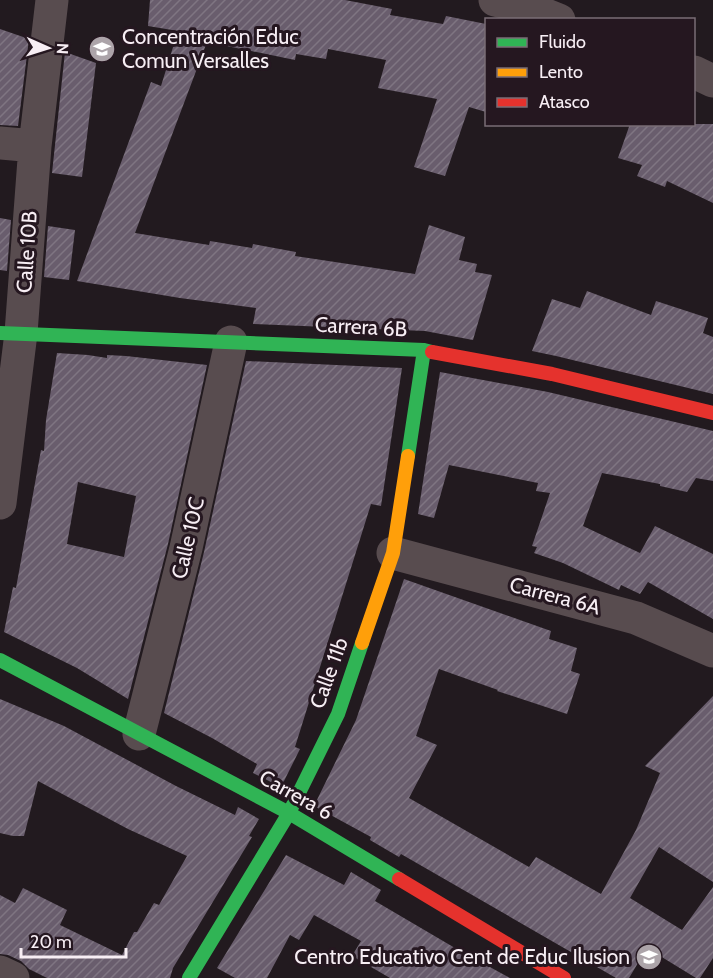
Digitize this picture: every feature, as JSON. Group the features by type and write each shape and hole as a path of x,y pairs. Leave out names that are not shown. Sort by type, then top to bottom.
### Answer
{"street":[{"name":"Calle 10B","path":"0,503 11,333 52,0"},
{"path":"495,0 531,9 554,18"},
{"path":"695,73 713,81"},
{"path":"0,143 35,146"},
{"name":"Carrera 6B","path":"11,333 424,351 552,374 713,414"},
{"name":"Calle 10C","path":"138,734 186,548 231,342"},
{"name":"Calle 11b","path":"189,978 289,813 338,714 393,553 424,351"},
{"name":"Carrera 6A","path":"393,553 636,618 713,651"},
{"name":"Carrera 6","path":"0,660 289,813 564,978"},
{"path":"0,972 13,978"}],"building":[{"path":"150,0 345,0 392,9 390,15 443,24 446,16 485,24 485,112 469,107 445,176 414,167 437,99 378,88 386,60 328,49 326,59 296,54 295,60 207,42 135,233 209,245 210,241 252,248 253,244 296,252 295,256 415,274 429,225 465,237 459,260 477,264 475,272 492,275 473,340 425,331 253,324 256,308 77,281 151,82 161,86 178,31 148,26"},
{"path":"0,29 29,39 18,126 0,125"},
{"path":"65,52 96,63 82,177 52,173"},
{"path":"713,124 713,203 667,181 665,187 637,176 642,165 618,158 629,126"},
{"path":"0,218 11,220 7,271 0,270"},
{"path":"48,226 75,230 69,280 44,277"},
{"path":"587,291 651,315 656,301 708,318 703,333 713,337 713,394 532,351 552,299 580,308"},
{"path":"57,353 107,358 107,355 126,356 207,365 168,544 128,699 77,668 4,632 13,587 16,588 41,450 44,451 46,420","holes":["78,482 136,496 124,557 67,544"]},
{"path":"246,361 402,368 381,506 371,504 295,747 300,749 281,787 253,773 257,764 164,713 204,552"},
{"path":"440,372 548,392 713,431 713,481 696,478 687,492 660,486 660,484 602,473 583,526 640,553 655,526 713,554 713,619 648,582 640,594 621,585 619,590 563,563 534,553 537,547 532,546 550,493 536,491 538,483 449,465 434,518 418,514"},
{"path":"404,579 551,631 549,639 577,648 571,671 580,674 567,714 439,669 416,736 437,745 409,798 529,867 536,857 601,894 636,830 660,773 645,766 713,696 713,882 659,847 630,898 682,930 713,887 713,958 700,978 696,978 647,948 629,978 616,978 401,854 399,857 370,840 371,837 314,806 356,720"},
{"path":"0,699 64,726 235,815 238,807 259,819 249,836 252,837 173,968 170,978 47,978 29,969 21,961 0,954 0,895 15,903 23,888 67,910 60,925 122,955 134,932 137,932 154,903 159,905 187,856 128,829 38,781 24,836 0,833"},
{"path":"286,855 344,885 351,872 381,890 375,901 510,978 390,978 352,956 361,941 314,915 299,940 290,935 267,978 235,978 217,968"}],"traffic: fast":[{"path":"0,333 432,352"},
{"path":"408,456 424,350"},
{"path":"189,978 289,813 338,714 362,643"},
{"path":"0,660 289,813 399,879"}],"traffic: slow":[{"path":"362,643 393,553 408,456"}],"traffic: jam":[{"path":"432,352 552,374 713,413"},
{"path":"399,879 564,978"}],"place":[{"name":"Concentración Educ Comun Versalles","path":"102,49"},
{"name":"Centro Educativo Cent de Educ Ilusion","path":"649,957"}]}
